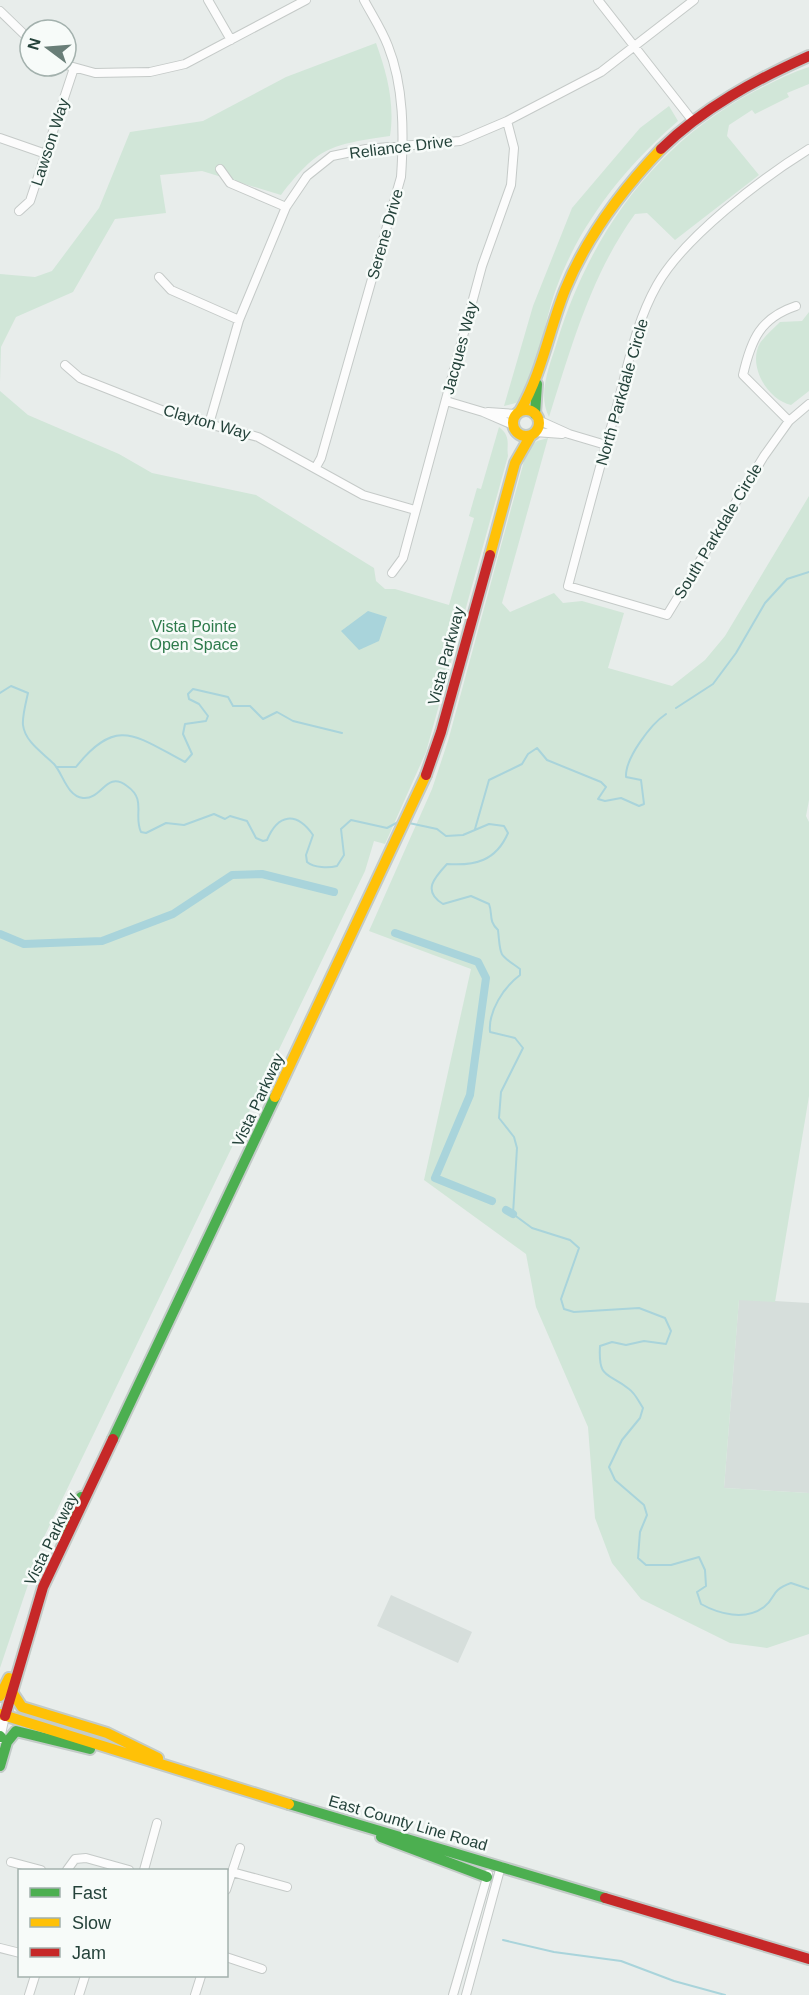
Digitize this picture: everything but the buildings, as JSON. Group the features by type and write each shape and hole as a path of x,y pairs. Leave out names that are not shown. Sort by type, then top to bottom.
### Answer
{"street":[{"path":"208,0 231,40"},
{"path":"78,69 95,73 150,72 185,64 306,0"},
{"name":"Serene Drive","path":"316,467 324,447 401,177 403,146 394,65 387,45 364,0"},
{"path":"598,0 692,120"},
{"name":"Reliance Drive","path":"209,424 239,320 286,207 307,176 332,156 366,149 460,141 507,121 601,72 694,0"},
{"path":"0,11 18,28"},
{"path":"515,429 518,412 538,377 566,288 594,232 645,164 692,120 757,79 809,56"},
{"name":"Lawson Way","path":"19,212 30,201 71,78"},
{"name":"Jacques Way","path":"392,573 403,558 482,266 511,185 514,148 507,121"},
{"path":"0,138 46,154"},
{"name":"North Parkdale Circle","path":"610,598 568,586 637,331 658,284 670,266 709,225 788,162 809,149"},
{"path":"220,169 230,183 286,207"},
{"path":"159,277 171,290 239,320"},
{"path":"789,421 743,375 750,343 776,312 796,306"},
{"name":"Clayton Way","path":"65,365 80,378 174,415 258,437 363,495 415,510"},
{"path":"533,434 537,417 538,377"},
{"path":"446,401 483,412 524,436 570,434"},
{"name":"South Parkdale Circle","path":"610,598 667,615 764,456 789,421 809,404"},
{"path":"483,412 528,410 570,434 606,445"},
{"name":"Vista Parkway","path":"0,1737 3,1715 12,1692 40,1595 422,786 441,732 515,463 515,429"},
{"name":"Vista Parkway","path":"515,463 533,434"},
{"path":"0,1696 8,1681 35,1591 73,1510 106,1458"},
{"path":"12,1692 22,1707 107,1733 189,1774"},
{"name":"East County Line Road","path":"3,1715 189,1774 809,1959"},
{"path":"0,1766 7,1742 16,1731 189,1774"},
{"path":"305,1808 487,1877"},
{"path":"144,1869 157,1823"},
{"path":"228,1884 240,1848"},
{"path":"68,1869 75,1859 86,1858 116,1869"},
{"path":"11,1862 37,1869"},
{"path":"453,1995 487,1877 496,1865"},
{"path":"466,1995 496,1865"},
{"path":"232,1872 287,1887"},
{"path":"0,1948 18,1952"},
{"path":"228,1959 262,1969"},
{"path":"29,1995 35,1977"},
{"path":"79,1995 85,1977"},
{"path":"195,1995 201,1977"}],"shaded area":[{"path":"739,1299 809,1303 809,1493 724,1488"},
{"path":"391,1595 472,1632 458,1663 377,1626"}],"green space":[{"path":"376,43 389,89 390,136 353,142 327,150 306,166 281,195 202,171 160,175 166,213 115,219 73,292 16,317 1,347 0,382 0,274 35,277 52,271 99,208 130,132 203,121 286,77"},
{"path":"809,67 809,84 787,93 789,97 755,114 752,110 729,125 727,136 759,175 675,240 647,213 635,214 606,261 584,311 549,417 544,389 551,360 571,303 587,265 630,196 686,137 719,112 755,91"},
{"path":"669,106 678,121 622,177 591,219 556,289 530,380 516,403 504,406 533,306 572,208 640,128"},
{"path":"809,312 809,391 791,405 775,396 762,381 756,362 757,352 762,340 780,322 802,321"},
{"name":"Vista Pointe Open Space","path":"0,391 28,415 119,454 152,473 256,495 374,568 376,581 385,589 395,589 449,605 474,518 469,516 477,488 481,489 499,427 506,434 508,456 426,752 385,844 374,841 365,871 44,1537 0,1668"},
{"path":"548,438 502,603 510,612 554,593 563,603 582,601 624,613 608,668 672,686 705,660 725,636 809,496 809,800 806,816 809,822 809,1096 775,1302 739,1300 724,1488 809,1493 809,1634 767,1648 730,1643 641,1599 612,1563 595,1518 588,1427 536,1307 526,1254 424,1180 471,969 369,931 432,789 448,741 527,450 537,441"}],"water":[{"path":"368,611 387,617 379,641 359,650 341,631"}],"waterway":[{"path":"676,708 713,684 736,653 765,603 787,579 809,572"},
{"path":"0,693 11,686 28,693 23,718 24,731 35,747 54,764 73,793 83,798 89,797 114,781 120,782 133,791 138,802 141,832 146,833 166,823 184,825 214,814 225,819 230,816 247,821 256,838 263,841 267,840 276,825 282,821 294,819 307,827 313,835 306,855 307,862 330,867 337,866 344,855 341,829 351,820 387,828 400,821"},
{"path":"56,767 76,767 90,751 116,736 140,739 185,762 192,754 183,734 185,724 206,721 208,716 199,704 189,699 188,694 193,689 228,697 233,706 250,706 263,719 277,712 293,721 342,733"},
{"path":"475,829 489,780 522,764 528,754 537,748 547,760 601,782 606,787 598,799 605,801 621,798 639,806 644,804 641,780 626,777 627,769 640,742 653,725 666,714"},
{"path":"409,823 437,829 446,836 463,835 489,824 504,826 508,833 497,850 484,860 467,864 447,864 434,879 432,889 433,894 443,904 471,896 489,904 492,920 498,930 502,954 520,969 520,975 498,1000 490,1024 490,1032 515,1038 523,1048 501,1092 499,1118 514,1137 517,1148 513,1214 532,1228 570,1240 579,1248 561,1299 564,1309 574,1312 639,1308 665,1318 671,1331 666,1344 644,1341 626,1345 612,1342 600,1346 603,1370 631,1391 643,1408 640,1418 622,1440 609,1467 615,1480 644,1505 647,1515 640,1532 638,1558 646,1565 671,1565 699,1557 705,1570 706,1586 697,1592 701,1604 724,1613 740,1615 757,1611 768,1603 776,1591 791,1583 809,1589"},
{"path":"0,934 24,944 102,941 173,914 232,875 262,874 334,892"},
{"path":"395,933 478,962 486,978 470,1095 435,1178 492,1201"},
{"path":"506,1210 513,1214"},
{"path":"503,1940 554,1952 621,1961 674,1981 725,1995"}],"traffic: fast":[{"path":"535,414 537,384"},
{"path":"113,1439 275,1097"},
{"path":"63,1531 81,1497"},
{"path":"0,1766 7,1742 16,1731 90,1749"},
{"path":"289,1804 605,1898"},
{"path":"381,1837 487,1877"}],"traffic: slow":[{"path":"520,411 540,367 565,290 584,251 606,215 661,149"},
{"path":"526,410 535,414 539,423 535,432 526,436 517,432 513,423 517,414 526,410"},
{"path":"490,555 515,463 531,435"},
{"path":"275,1097 426,775"},
{"path":"0,1696 9,1678"},
{"path":"12,1692 22,1707 107,1733 158,1758"},
{"path":"0,1714 289,1804"}],"traffic: jam":[{"path":"661,149 694,121 731,96 809,56"},
{"path":"426,775 441,732 490,555"},
{"path":"5,1716 43,1587 113,1439"},
{"path":"605,1898 809,1959"}]}
